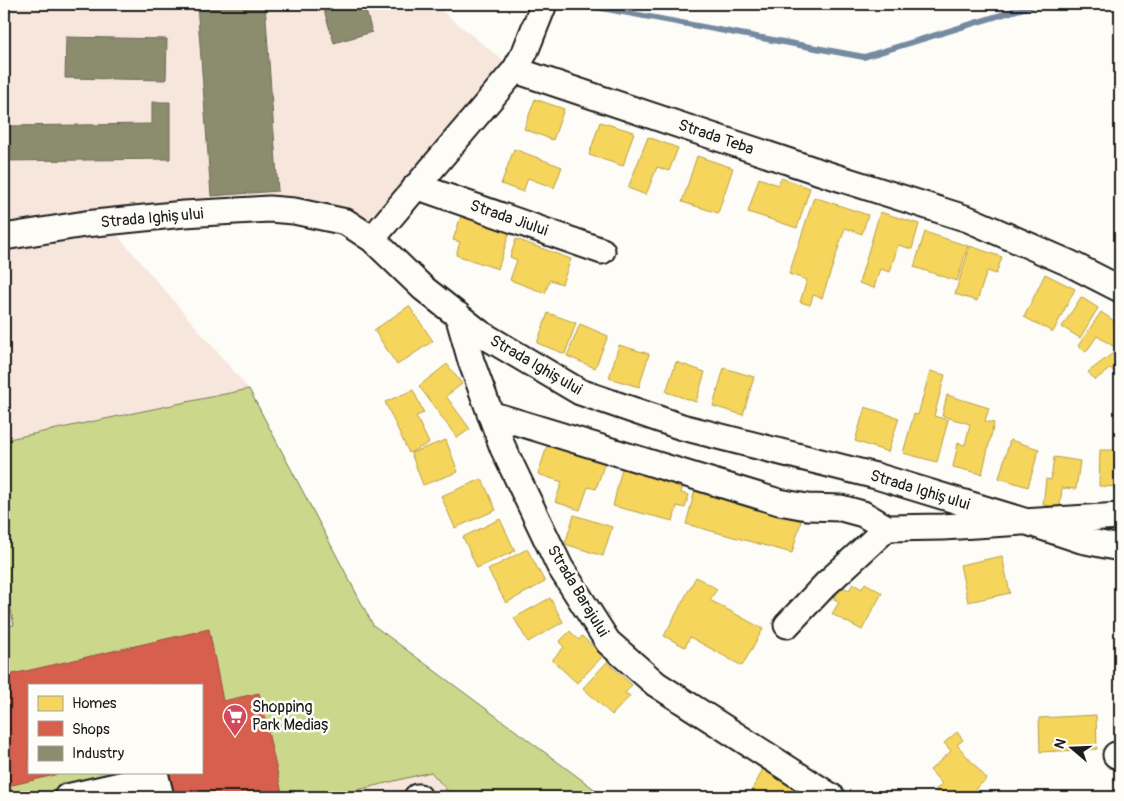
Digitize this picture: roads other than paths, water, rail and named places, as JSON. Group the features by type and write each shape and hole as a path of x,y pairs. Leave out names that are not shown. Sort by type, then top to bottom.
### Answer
{"street":[{"path":"372,239 520,61 544,4"},
{"name":"Strada Teba","path":"520,61 811,169 968,219 1069,263 1120,290"},
{"name":"Strada Jiului","path":"416,186 602,251"},
{"name":"Strada Ighișului","path":"4,237 85,224 174,215 269,209 294,211 346,222 372,239 423,288 480,333 580,392 682,427 876,476 1082,540 1120,548"},
{"name":"Strada Barajului","path":"458,315 471,361 503,448 560,567 608,642 656,684 832,797"},
{"path":"490,414 779,502 806,507 841,508 863,514 887,528 943,527 1120,516"},
{"path":"787,625 826,584 887,528"},
{"path":"67,797 156,776 161,797"}],"waterway":[{"path":"580,4 864,57 1037,4"}],"place":[{"name":"Shopping Park Mediaș","path":"235,737"}]}
